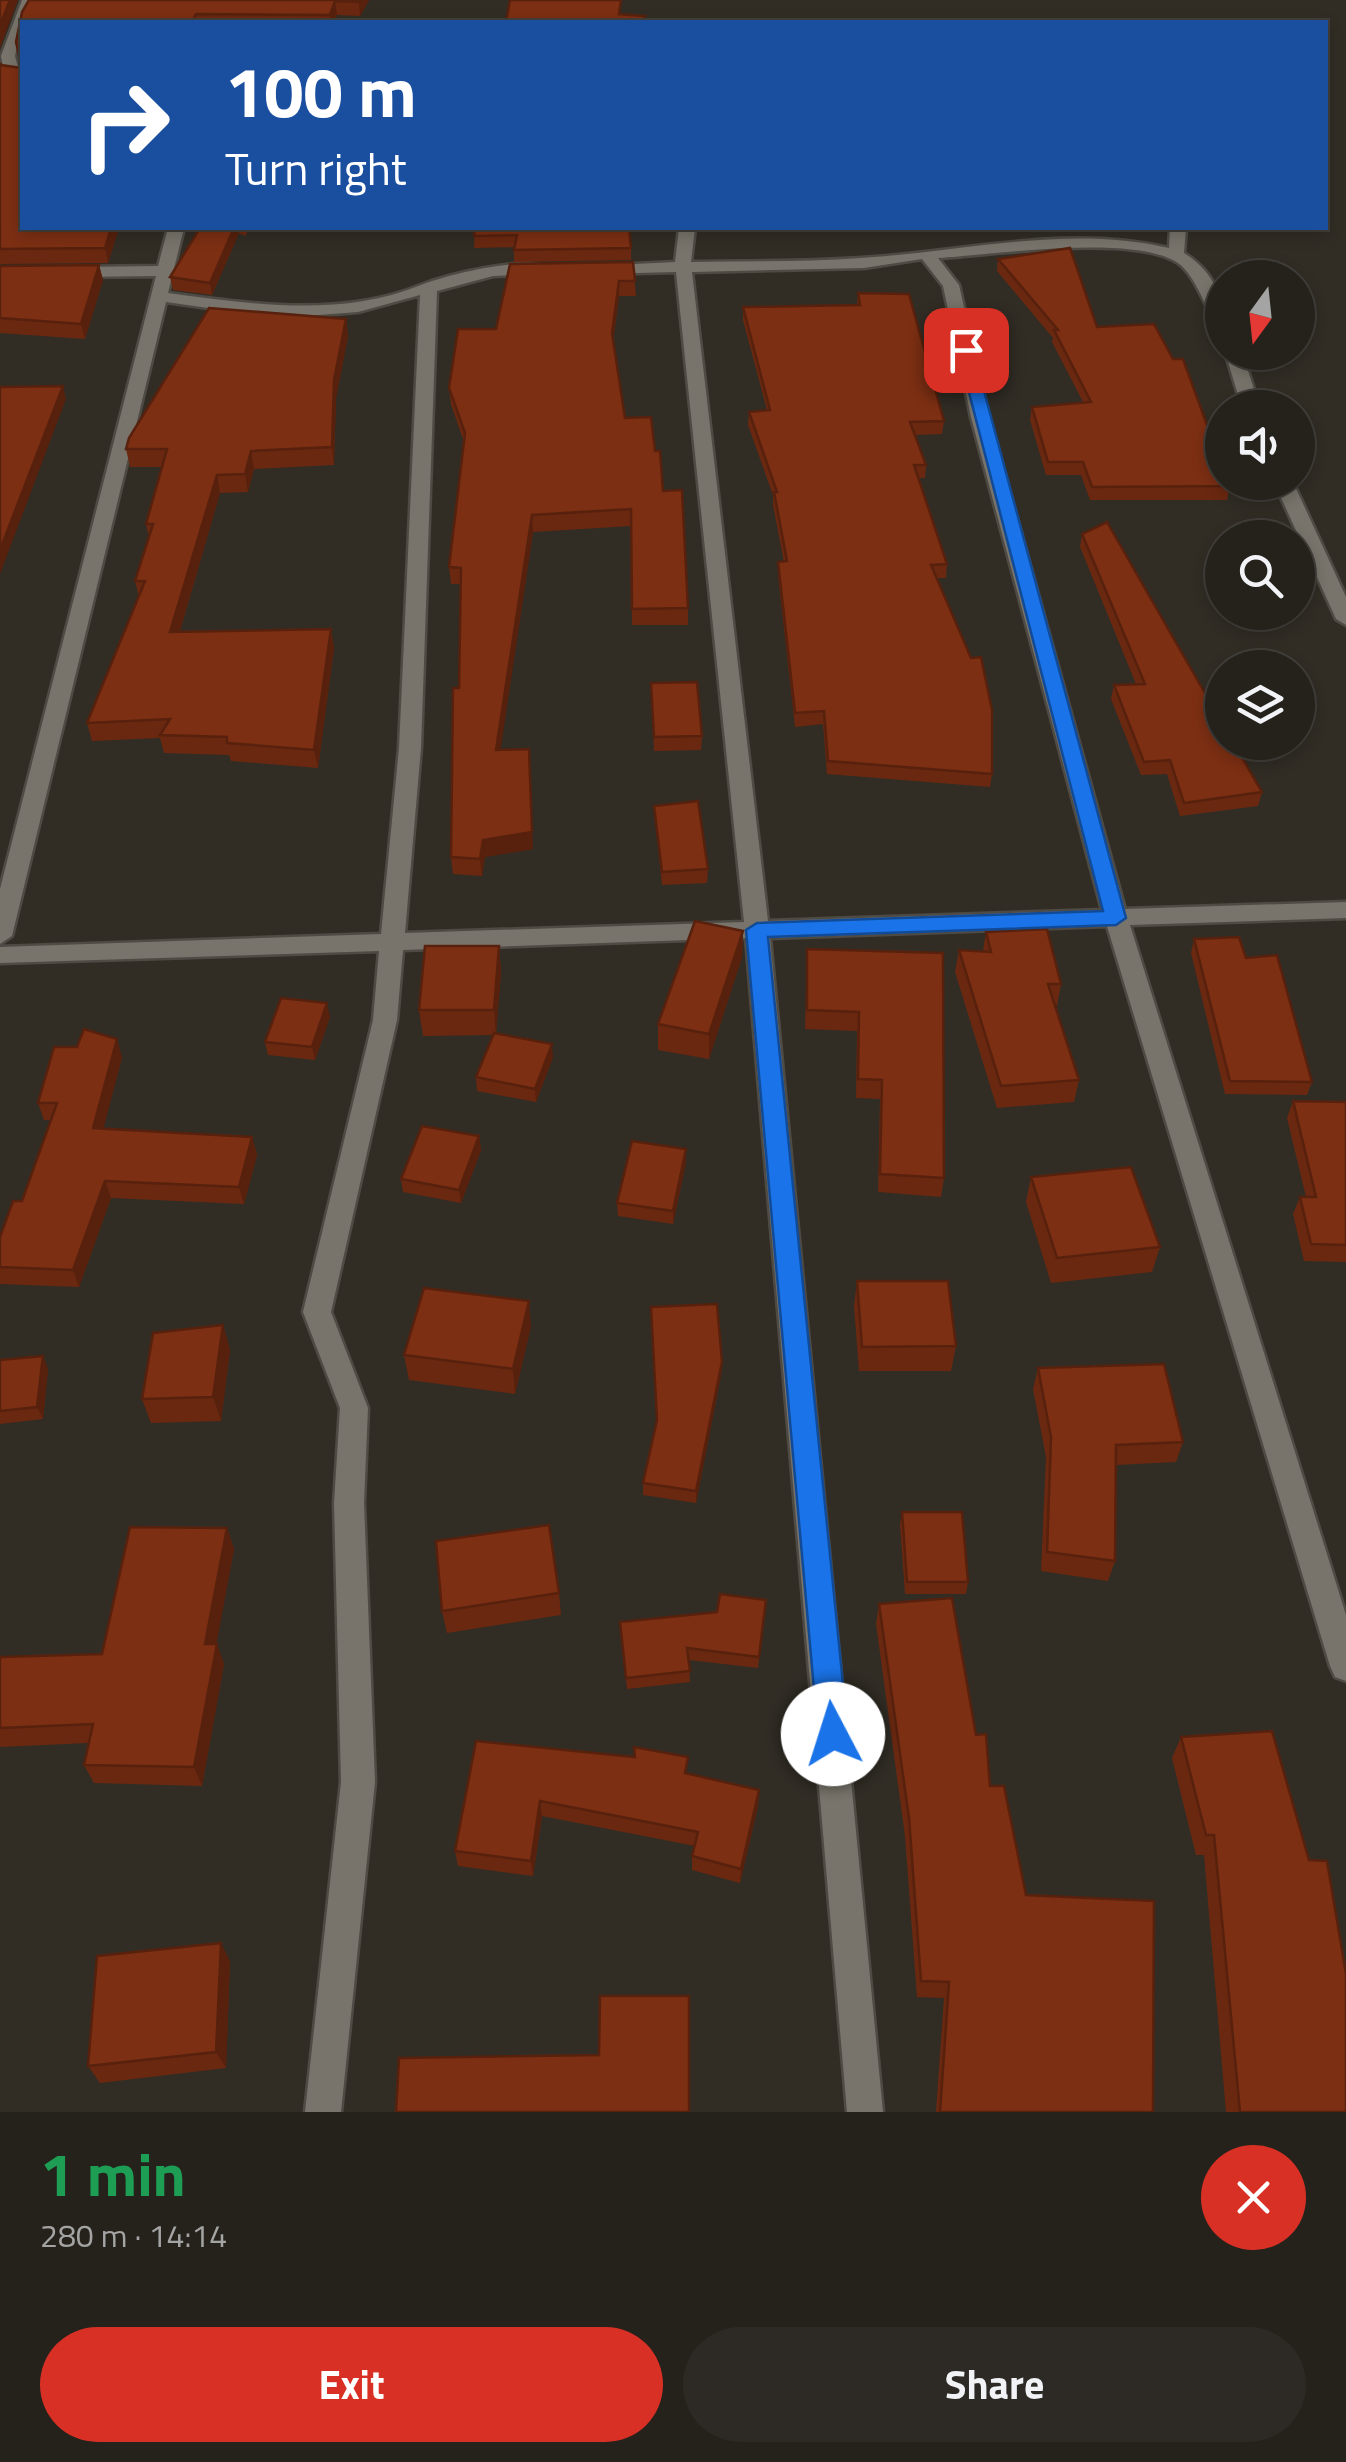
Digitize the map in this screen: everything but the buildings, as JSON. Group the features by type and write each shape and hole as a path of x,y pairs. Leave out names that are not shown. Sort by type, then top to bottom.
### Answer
{"street":[{"path":"13,79 8,56 20,24"},
{"path":"0,936 162,271 175,230"},
{"path":"688,230 683,266 757,930 865,2112"},
{"path":"1176,255 1178,230"},
{"path":"156,296 279,313 358,307 493,271 864,263 926,254 1116,245 1176,255 1205,282"},
{"path":"926,254 952,284 980,417 1116,918 1346,1666"},
{"path":"0,274 162,271"},
{"path":"323,2112 358,1782 349,1504 354,1408 317,1312 385,1020 410,748 429,286"},
{"path":"1291,500 1346,619"},
{"path":"0,956 1346,910"}],"route":[{"path":"833,1734 757,930 1116,918 980,417 966,350"}]}
